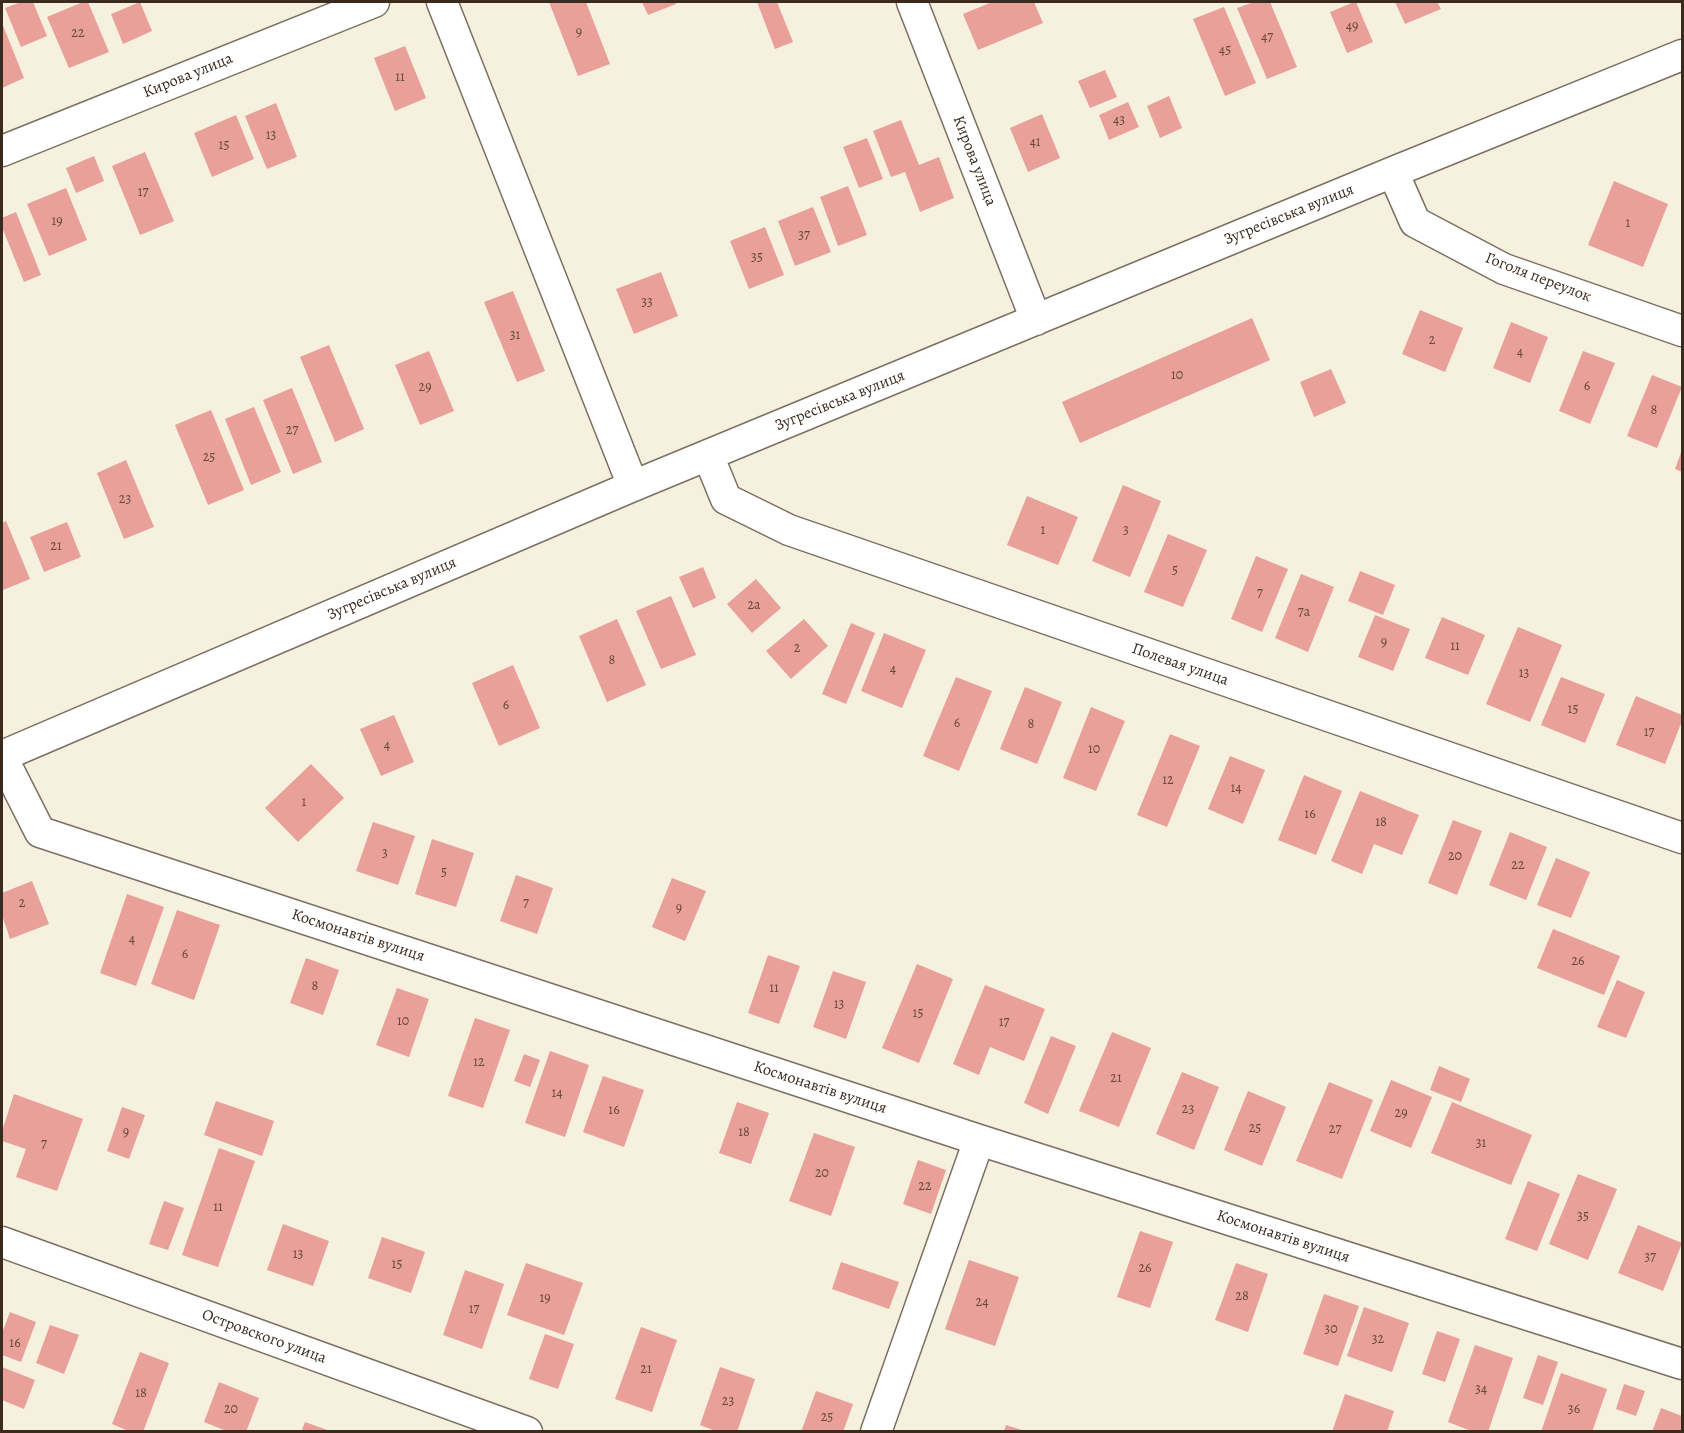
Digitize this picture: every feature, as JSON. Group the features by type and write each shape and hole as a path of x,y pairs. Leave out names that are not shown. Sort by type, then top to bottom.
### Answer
{"street":[{"name":"Кирова улица","path":"2,151 374,2"},
{"path":"442,2 633,486"},
{"name":"Кирова улица","path":"912,2 1036,320"},
{"name":"Зугресівська вулиця","path":"2,756 633,486 1393,172 1683,55"},
{"name":"Гоголя переулок","path":"1393,172 1415,222 1504,269 1683,331"},
{"name":"Полевая улица","path":"708,455 726,499 789,530 1683,838"},
{"name":"Космонавтів вулиця","path":"2,756 40,832 979,1140 1683,1364"},
{"path":"876,1431 979,1140"},
{"name":"Островского улица","path":"2,1242 527,1431"}],"building":[{"path":"21,2 33,2 47,36 21,47 5,8"},
{"path":"88,2 109,52 69,68 47,17"},
{"path":"140,2 152,31 123,44 111,14"},
{"path":"549,2 586,2 610,64 578,76"},
{"path":"642,2 675,2 676,4 648,15"},
{"path":"757,2 777,2 793,42 775,49"},
{"path":"992,2 1034,2 1043,23 978,50 963,14"},
{"path":"1254,2 1270,2 1297,67 1267,79 1237,8"},
{"path":"1356,2 1373,42 1347,53 1330,12"},
{"path":"1395,2 1437,2 1441,9 1405,24"},
{"path":"1224,7 1256,83 1225,96 1193,19"},
{"path":"2,23 24,78 2,88"},
{"path":"405,46 426,98 395,111 374,58"},
{"path":"1105,70 1117,97 1090,108 1078,81"},
{"path":"1169,96 1182,128 1160,138 1147,106"},
{"path":"1128,102 1139,127 1109,140 1099,115"},
{"path":"276,103 297,157 267,169 245,116"},
{"path":"1042,114 1060,158 1028,172 1010,128"},
{"path":"236,115 254,159 212,177 194,133"},
{"path":"901,120 919,165 939,157 954,198 920,212 905,172 891,177 873,131"},
{"path":"867,138 883,179 859,188 843,147"},
{"path":"145,152 174,221 140,235 112,166"},
{"path":"94,156 104,181 76,193 66,168"},
{"path":"1614,181 1668,204 1643,267 1588,245"},
{"path":"848,186 867,235 838,246 820,197"},
{"path":"66,188 87,240 49,256 27,204"},
{"path":"813,207 831,252 795,266 778,221"},
{"path":"16,212 41,275 24,282 2,227 2,218"},
{"path":"765,227 784,275 749,289 730,241"},
{"path":"661,272 678,316 634,334 616,289"},
{"path":"513,291 545,371 517,382 484,302"},
{"path":"1420,310 1463,328 1445,372 1402,354"},
{"path":"1252,318 1270,360 1080,443 1062,402"},
{"path":"1511,322 1548,337 1530,383 1493,368"},
{"path":"329,345 364,429 335,442 300,357"},
{"path":"429,351 454,411 420,425 395,365"},
{"path":"1583,351 1615,363 1590,424 1559,411"},
{"path":"1331,369 1346,403 1314,417 1300,382"},
{"path":"1652,375 1682,387 1657,448 1627,436"},
{"path":"292,388 322,462 293,474 263,400"},
{"path":"254,407 281,472 251,485 225,419"},
{"path":"211,410 244,490 208,505 175,425"},
{"path":"1682,450 1682,472 1675,469"},
{"path":"126,460 154,527 124,539 97,473"},
{"path":"1123,485 1161,501 1130,577 1092,561"},
{"path":"1027,496 1078,517 1058,565 1007,545"},
{"path":"6,521 30,579 3,590 2,523"},
{"path":"67,522 81,557 44,572 30,537"},
{"path":"1168,534 1207,550 1183,607 1144,592"},
{"path":"1256,556 1288,569 1262,632 1231,619"},
{"path":"703,567 716,598 693,608 679,577"},
{"path":"1360,571 1395,585 1383,615 1348,601"},
{"path":"1301,574 1334,587 1308,652 1275,638"},
{"path":"756,579 781,608 752,633 727,604"},
{"path":"671,596 696,655 661,669 636,611"},
{"path":"1375,615 1410,629 1393,671 1358,657"},
{"path":"1442,617 1485,635 1468,675 1425,658"},
{"path":"617,619 646,685 607,702 579,636"},
{"path":"804,619 828,646 791,679 766,651"},
{"path":"851,623 875,633 846,704 822,694"},
{"path":"1518,627 1562,645 1530,722 1486,704"},
{"path":"884,633 926,650 902,708 861,691"},
{"path":"513,665 540,728 499,746 472,683"},
{"path":"956,677 992,691 959,771 923,756"},
{"path":"1561,677 1605,694 1585,743 1541,725"},
{"path":"1025,687 1062,702 1037,764 1000,749"},
{"path":"1636,696 1682,715 1682,721 1665,764 1616,745"},
{"path":"1091,707 1125,721 1096,791 1063,778"},
{"path":"394,715 414,762 381,776 360,729"},
{"path":"1170,734 1200,746 1167,827 1137,815"},
{"path":"1230,756 1265,770 1243,824 1208,809"},
{"path":"311,764 344,798 298,842 265,808"},
{"path":"1304,775 1342,791 1316,855 1278,840"},
{"path":"1360,791 1419,815 1402,855 1374,844 1362,874 1331,861"},
{"path":"1453,820 1482,831 1457,895 1428,883"},
{"path":"373,822 415,836 398,885 356,871"},
{"path":"1510,832 1547,847 1526,900 1489,885"},
{"path":"432,839 474,853 456,907 415,894"},
{"path":"1556,858 1590,872 1571,918 1537,905"},
{"path":"516,875 553,888 537,934 500,921"},
{"path":"672,878 706,891 685,941 652,927"},
{"path":"32,881 49,924 10,939 2,915 2,893"},
{"path":"127,894 164,907 136,986 100,973"},
{"path":"177,910 220,925 194,1000 151,984"},
{"path":"1553,929 1620,956 1604,995 1537,968"},
{"path":"768,955 800,966 779,1024 748,1013"},
{"path":"306,958 339,970 323,1015 290,1003"},
{"path":"917,964 953,979 919,1063 882,1048"},
{"path":"833,971 866,982 846,1039 813,1027"},
{"path":"1617,980 1645,992 1626,1038 1597,1027"},
{"path":"985,985 1045,1009 1024,1061 990,1047 979,1075 953,1064"},
{"path":"397,988 429,999 409,1057 376,1045"},
{"path":"475,1018 510,1030 483,1108 448,1096"},
{"path":"1112,1032 1151,1048 1119,1127 1079,1111"},
{"path":"1051,1036 1076,1046 1048,1114 1024,1103"},
{"path":"550,1051 589,1065 565,1137 525,1123"},
{"path":"524,1054 540,1060 530,1087 514,1081"},
{"path":"1439,1066 1470,1079 1461,1102 1430,1090"},
{"path":"1182,1072 1219,1087 1194,1150 1156,1134"},
{"path":"603,1076 644,1090 624,1147 583,1132"},
{"path":"1391,1080 1432,1097 1411,1148 1370,1131"},
{"path":"1329,1082 1373,1100 1342,1179 1296,1161"},
{"path":"1248,1091 1286,1107 1262,1166 1224,1150"},
{"path":"14,1094 83,1119 57,1191 16,1177 26,1149 2,1141 2,1131"},
{"path":"216,1101 274,1121 262,1156 204,1135"},
{"path":"737,1102 769,1113 751,1164 719,1153"},
{"path":"1452,1102 1532,1135 1511,1185 1431,1153"},
{"path":"122,1107 145,1115 129,1159 107,1151"},
{"path":"814,1133 855,1147 831,1216 789,1201"},
{"path":"219,1148 255,1161 218,1267 182,1255"},
{"path":"918,1160 946,1170 931,1214 903,1204"},
{"path":"1578,1174 1617,1189 1588,1260 1549,1244"},
{"path":"1528,1181 1560,1194 1537,1251 1505,1239"},
{"path":"164,1201 184,1208 168,1250 149,1244"},
{"path":"283,1224 329,1241 313,1286 267,1270"},
{"path":"1638,1225 1682,1243 1663,1291 1618,1273"},
{"path":"1140,1231 1173,1242 1150,1308 1117,1297"},
{"path":"382,1237 425,1252 411,1293 368,1278"},
{"path":"969,1260 1019,1277 995,1346 945,1329"},
{"path":"841,1262 899,1282 889,1309 832,1289"},
{"path":"526,1263 583,1283 564,1335 507,1315"},
{"path":"1236,1263 1268,1274 1248,1332 1215,1320"},
{"path":"465,1270 504,1284 482,1349 443,1335"},
{"path":"1324,1294 1359,1306 1338,1366 1303,1354"},
{"path":"1364,1307 1409,1323 1392,1372 1347,1356"},
{"path":"10,1312 36,1322 21,1362 2,1355 2,1333"},
{"path":"50,1325 79,1335 64,1374 36,1363"},
{"path":"641,1327 677,1340 652,1412 615,1399"},
{"path":"1437,1331 1460,1339 1445,1382 1422,1374"},
{"path":"545,1334 574,1344 558,1389 529,1379"},
{"path":"1475,1345 1513,1358 1488,1432 1474,1432 1448,1422"},
{"path":"140,1352 169,1363 143,1432 131,1432 112,1424"},
{"path":"1538,1355 1558,1362 1543,1405 1523,1398"},
{"path":"2,1367 35,1380 24,1409 2,1400"},
{"path":"720,1367 755,1379 737,1432 718,1432 700,1425"},
{"path":"1561,1373 1607,1389 1592,1432 1541,1432"},
{"path":"219,1382 259,1398 246,1432 229,1432 204,1422"},
{"path":"1624,1384 1645,1391 1636,1416 1616,1409"},
{"path":"816,1391 853,1404 843,1432 801,1432"},
{"path":"1345,1394 1394,1411 1387,1432 1332,1432"},
{"path":"1661,1408 1682,1416 1682,1432 1652,1432"},
{"path":"305,1422 330,1431 330,1432 301,1432"},
{"path":"1006,1425 1025,1431 1025,1432 1004,1432"}]}
